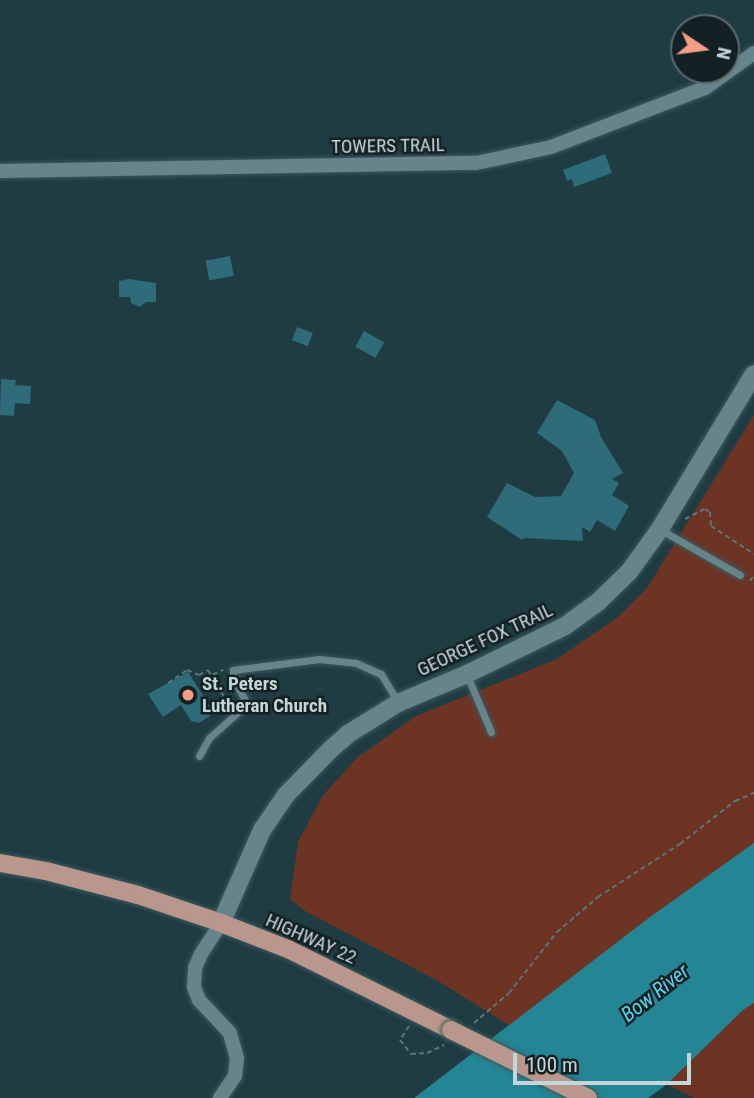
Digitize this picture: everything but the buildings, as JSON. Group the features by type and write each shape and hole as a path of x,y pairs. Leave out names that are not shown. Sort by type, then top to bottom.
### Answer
{"main road":[{"name":"HIGHWAY 22","path":"0,863 116,889 221,923 288,949 588,1098"}],"street":[{"name":"TOWERS TRAIL","path":"0,171 476,163 551,147 705,88 754,53"},
{"name":"GEORGE FOX TRAIL","path":"221,923 262,830 286,795 314,763 348,734 398,703 467,674 565,626 598,602 629,572 660,530 754,374"},
{"path":"220,1098 235,1076 237,1058 230,1033 199,1000 194,987 195,968 221,923"}],"lane":[{"path":"660,530 740,575"},
{"path":"199,756 209,738 247,704 232,674 233,670 319,659 366,666 381,674 398,703"},
{"path":"467,674 491,732"}],"path":[{"path":"671,512 687,520 700,509 705,509 710,512 711,526 754,554"},
{"path":"750,581 754,575"},
{"path":"205,678 221,669 232,674"},
{"path":"168,683 187,670 200,675 208,670 225,698 226,712"},
{"path":"484,1016 509,993 557,932 598,897 680,844 735,801 754,793"},
{"path":"412,1025 401,1034 402,1047 411,1054 427,1053"}],"shaded area":[{"path":"754,415 754,848 515,1029 438,981 305,911 290,899 298,842 323,795 358,757 416,716 557,659 618,617 647,588"},
{"path":"754,1003 754,1098 694,1098 667,1084 743,1009"}],"water":[{"name":"Bow River","path":"754,843 754,1003 743,1010 666,1085 648,1098 414,1098 650,917"}],"place":[{"name":"St. Peters Lutheran Church","path":"188,695"}]}
